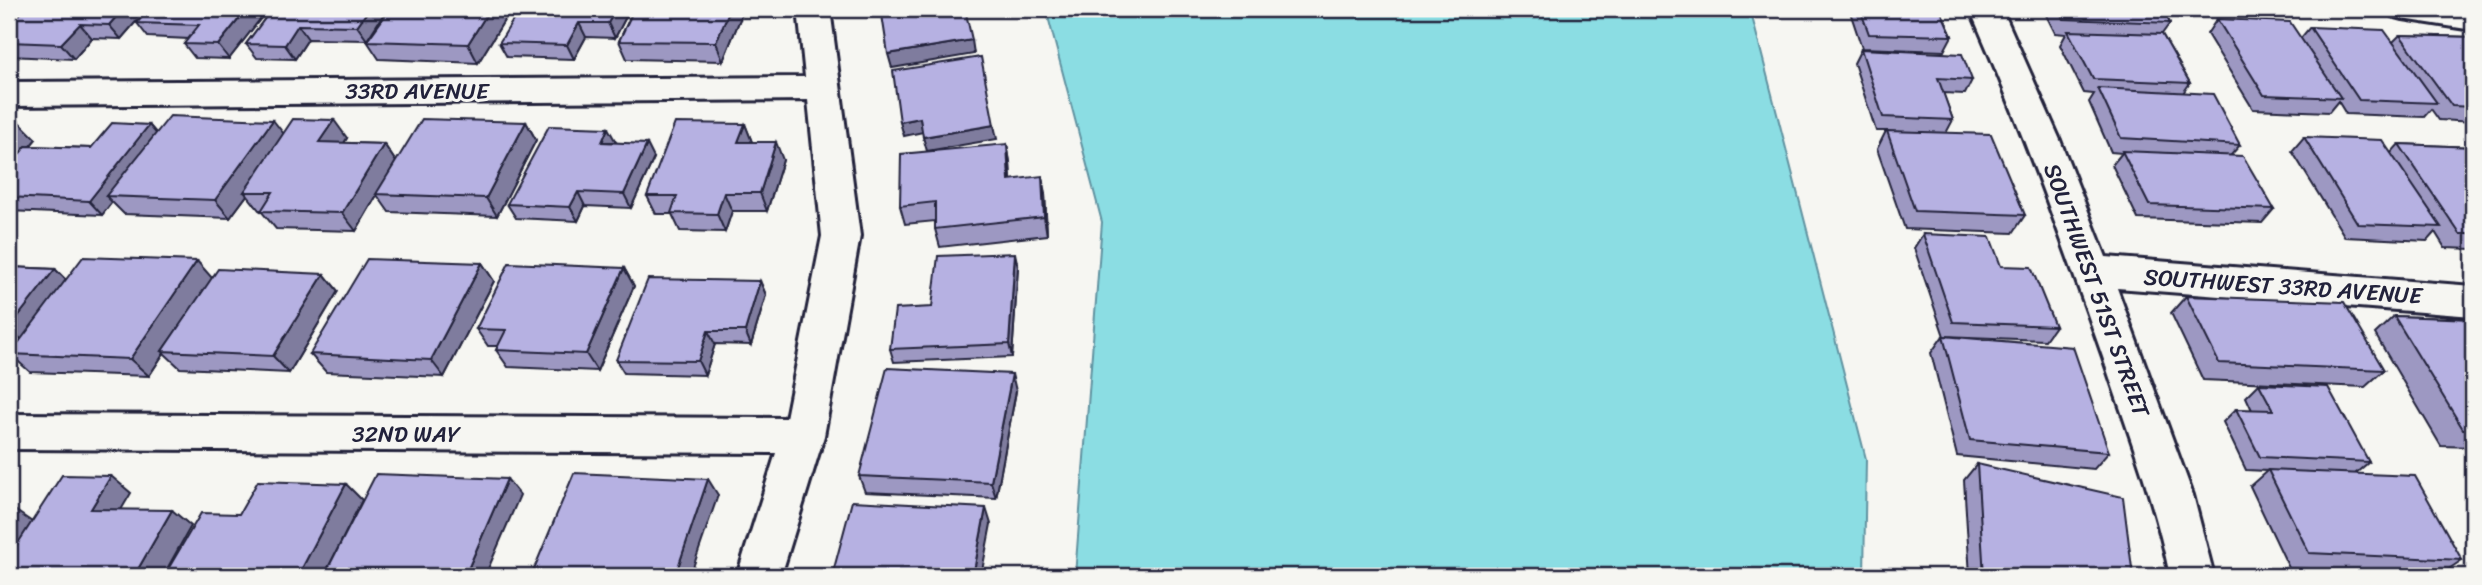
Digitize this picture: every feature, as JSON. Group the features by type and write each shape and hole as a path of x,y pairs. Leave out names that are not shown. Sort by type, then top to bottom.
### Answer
{"street":[{"path":"759,576 803,436 841,236 814,9"},
{"name":"SOUTHWEST 51ST STREET","path":"1986,9 2011,63 2092,271 2184,531 2192,576"},
{"path":"2403,9 2473,20"},
{"name":"33RD AVENUE","path":"9,94 825,88"},
{"name":"SOUTHWEST 33RD AVENUE","path":"2092,271 2473,301"},
{"name":"32ND WAY","path":"9,432 803,436"}],"water":[{"path":"1046,9 1750,9 1866,459 1864,576 1075,576 1102,222"}],"building":[{"path":"25,9 123,9 109,25 80,24 61,44 9,42 9,25"},
{"path":"149,9 247,9 218,45 184,44 199,25 137,23"},
{"path":"272,9 369,9 357,26 298,25 285,45 246,44"},
{"path":"390,9 490,9 468,44 367,41"},
{"path":"520,9 616,9 608,23 579,23 567,45 499,43"},
{"path":"634,9 730,9 716,42 619,41"},
{"path":"902,9 965,9 972,40 888,54 882,15"},
{"path":"1860,9 1940,9 1952,36 1869,34"},
{"path":"2059,9 2162,9 2170,23 2064,19"},
{"path":"2217,19 2290,22 2341,98 2264,95"},
{"path":"2310,27 2384,30 2437,103 2359,100"},
{"path":"2068,31 2162,34 2190,83 2093,79"},
{"path":"2400,35 2473,37 2473,107 2452,106"},
{"path":"1861,49 1962,54 1972,80 1938,78 1953,120 1883,117"},
{"path":"981,57 994,125 923,137 920,118 900,122 893,71"},
{"path":"2098,88 2213,94 2240,145 2121,138"},
{"path":"170,116 273,120 215,200 106,196"},
{"path":"293,119 334,120 319,142 384,144 342,213 261,211 273,192 244,192"},
{"path":"422,119 526,122 486,198 376,194"},
{"path":"9,121 18,121 9,132"},
{"path":"112,123 149,125 89,201 9,197 9,166 26,146 91,148"},
{"path":"675,123 745,124 738,142 776,142 760,193 724,193 717,214 671,213 677,196 647,196"},
{"path":"549,126 608,128 602,142 647,144 624,194 578,192 570,207 507,204"},
{"path":"1887,131 1991,134 2025,215 1915,211"},
{"path":"2304,137 2382,140 2441,227 2358,224"},
{"path":"1007,144 1009,180 1042,176 1044,217 935,229 935,202 900,206 901,154"},
{"path":"2399,144 2473,147 2473,234 2460,234"},
{"path":"2122,151 2243,156 2274,209 2149,205"},
{"path":"1923,234 1990,237 2001,266 2031,267 2055,326 1953,322"},
{"path":"1015,253 1009,344 890,349 895,309 932,307 938,256"},
{"path":"83,257 197,261 130,359 10,354"},
{"path":"367,259 482,263 431,360 310,354"},
{"path":"509,263 624,268 586,354 496,350 506,330 476,329"},
{"path":"9,267 55,269 9,328"},
{"path":"218,269 324,274 273,356 162,351"},
{"path":"648,279 760,281 745,331 708,331 698,361 616,360"},
{"path":"2186,296 2344,302 2384,370 2219,363"},
{"path":"2394,316 2473,319 2473,429 2463,429"},
{"path":"1943,336 2073,347 2109,452 1970,440"},
{"path":"887,368 1012,374 991,482 859,476"},
{"path":"2259,384 2328,387 2369,462 2260,457 2236,409 2273,410"},
{"path":"1977,464 2123,497 2133,576 1984,576"},
{"path":"2268,470 2415,476 2462,560 2309,553"},
{"path":"574,473 708,479 675,576 531,576"},
{"path":"376,474 507,479 465,576 324,576"},
{"path":"62,475 111,476 91,509 172,510 134,576 9,576 9,557"},
{"path":"258,481 346,484 298,576 164,576 201,513 239,514"},
{"path":"852,501 986,508 973,576 832,576"},
{"path":"9,510 16,511 9,521"}]}
